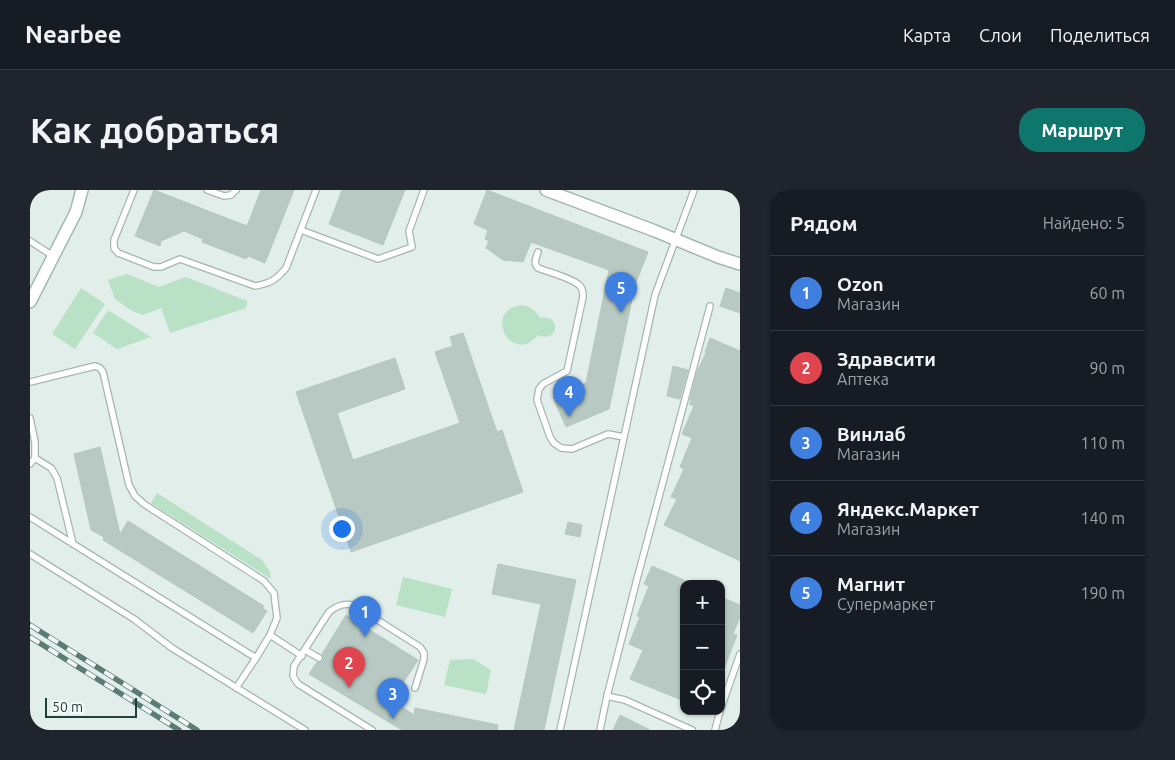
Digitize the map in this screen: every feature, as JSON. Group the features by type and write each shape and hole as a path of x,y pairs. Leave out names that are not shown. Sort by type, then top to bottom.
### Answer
{"street":[{"path":"30,302 76,212 82,190"},
{"path":"546,190 568,194 675,240 740,264"}],"lane":[{"path":"134,190 114,240 114,248 118,253 154,267 161,267 180,259 255,286 268,284 278,278 286,268 316,190"},
{"path":"207,190 224,196 231,195 236,190"},
{"path":"301,230 378,259 412,247 408,231 424,190"},
{"path":"560,730 655,295 694,190"},
{"path":"30,240 54,256"},
{"path":"538,252 535,265 538,268 573,281 583,291 567,371 543,384 539,389 537,400 550,437 561,448 572,449 608,434 624,437"},
{"path":"600,730 607,696 710,306"},
{"path":"30,382 95,366 100,368 104,372 129,485 135,496 144,504 264,581 274,593 277,618 270,635 236,688"},
{"path":"30,418 35,442 35,458 30,464"},
{"path":"35,458 52,468 57,478 73,544"},
{"path":"30,517 256,658"},
{"path":"30,554 134,619 172,648 305,730"},
{"path":"372,730 298,684 293,676 294,666 329,612 346,603 354,605 420,647 424,652 424,659 415,688"},
{"path":"270,635 302,656"},
{"path":"305,650 319,658"},
{"path":"725,698 740,654"},
{"path":"607,696 625,700 692,730"},
{"path":"715,730 720,715"}],"green space":[{"path":"127,274 159,287 186,277 247,301 246,308 170,333 161,308 143,315 132,311 115,299 108,280"},
{"path":"81,288 105,304 75,349 52,334"},
{"path":"522,305 533,309 540,318 552,320 555,324 554,332 545,337 538,335 528,343 519,345 511,341 505,334 502,325 504,316 510,309"},
{"path":"108,310 151,337 117,349 93,333"},
{"path":"157,493 262,560 270,572 271,579 151,503"},
{"path":"403,577 452,589 445,617 396,605"},
{"path":"473,659 491,670 486,694 444,685 450,660"}],"building":[{"path":"154,190 247,226 261,190 294,190 265,263 248,256 246,259 202,242 203,239 184,231 161,241 160,246 135,236"},
{"path":"342,190 405,190 383,245 329,224"},
{"path":"487,190 648,252 635,285 609,409 566,427 553,397 586,383 609,270 531,242 523,262 503,260 486,248 489,241 485,239 488,230 474,224"},
{"path":"726,288 740,293 740,313 720,306"},
{"path":"463,333 497,432 502,430 523,492 351,552 296,392 395,358 405,389 337,413 353,460 460,423 435,352 453,346 450,337"},
{"path":"710,338 740,351 740,561 664,525 677,499 671,497 684,469 680,467 692,438 682,434 694,406 689,404 697,372 706,353"},
{"path":"673,366 688,370 680,399 667,396"},
{"path":"100,447 120,534 128,521 264,606 262,608 267,611 253,633 103,540 104,537 91,530 74,454"},
{"path":"568,522 582,525 580,537 565,534"},
{"path":"498,564 576,580 544,730 514,730 541,604 492,594"},
{"path":"652,566 684,580 680,580 680,699 630,679 643,650 629,644 640,617 637,616 649,586 644,584"},
{"path":"725,599 740,605 740,617 733,634 737,635 725,666"},
{"path":"346,615 418,660 392,700 414,715 415,708 498,725 497,730 402,730 309,674 317,662 323,661 322,654"},
{"path":"620,715 650,730 613,730"}],"railway":[{"path":"30,625 197,730"},
{"path":"30,637 179,730"}],"place":[{"name":"Магнит","path":"621,313"},
{"name":"Яндекс.Маркет","path":"569,417"},
{"name":"Ozon","path":"365,637"},
{"name":"Здравсити","path":"349,688"},
{"name":"Винлаб","path":"393,719"}]}
